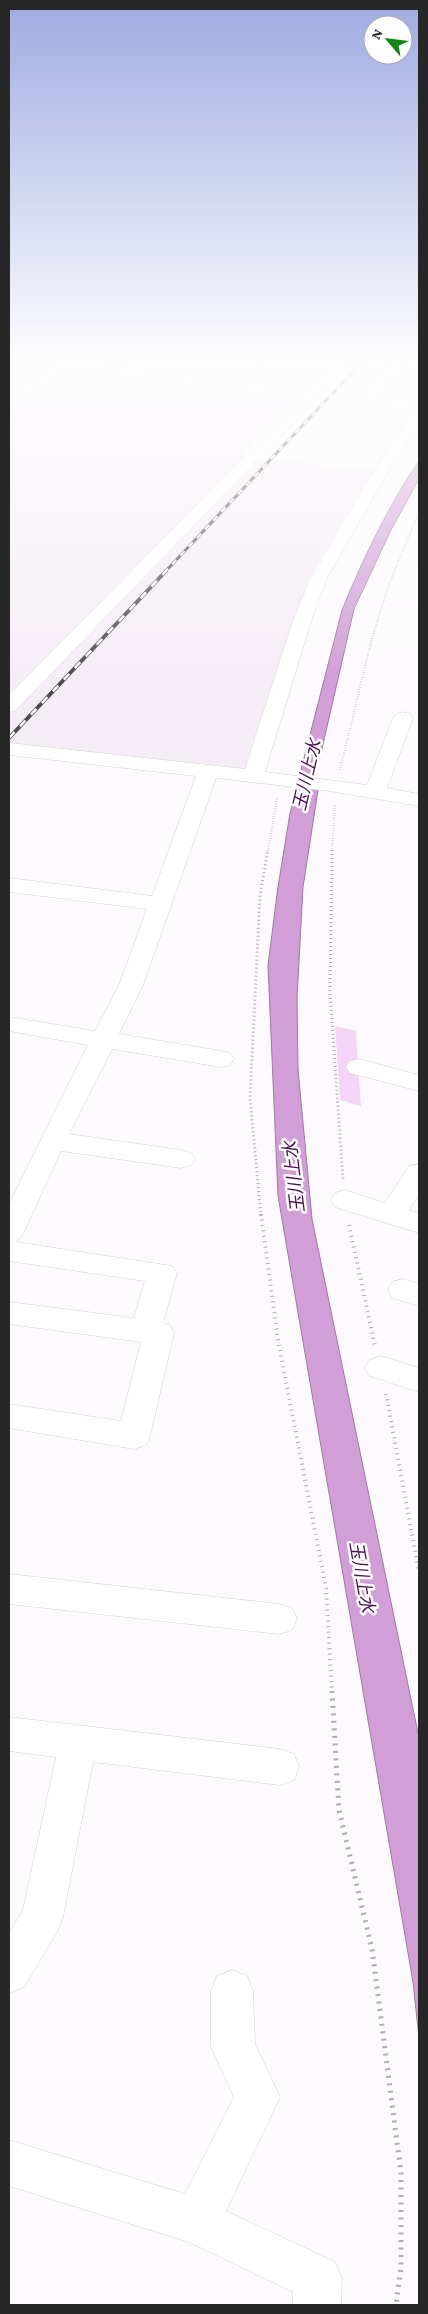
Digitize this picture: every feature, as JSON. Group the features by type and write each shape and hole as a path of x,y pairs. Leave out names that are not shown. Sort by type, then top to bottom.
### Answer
{"street":[{"path":"9,706 242,467"},
{"path":"252,776 304,615 319,578 385,467"},
{"path":"375,792 403,718"},
{"path":"9,748 333,786 419,800"},
{"path":"9,1234 52,1141 131,984 208,771"},
{"path":"9,885 159,904"},
{"path":"9,1024 221,1059"},
{"path":"359,1068 419,1083"},
{"path":"52,1141 181,1159"},
{"path":"391,1215 419,1174"},
{"path":"345,1200 419,1223"},
{"path":"9,1251 162,1273 146,1332"},
{"path":"9,1313 159,1334 134,1436 9,1416"},
{"path":"381,1368 419,1380"},
{"path":"9,1589 279,1619"},
{"path":"9,1734 280,1767"},
{"path":"9,1972 42,1917 78,1742"},
{"path":"196,2221 258,2097 233,2047 232,1991"},
{"path":"9,2163 196,2221 318,2279 317,2305"}],"path":[{"path":"419,512 388,587 372,638 333,786 328,984 333,1071 345,1200 361,1287 381,1368 419,1572"},
{"path":"286,781 273,816 260,895 250,1098 257,1186 278,1340 326,1588 339,1810 372,1949 401,2173 402,2267 396,2305"}],"shaded area":[{"path":"9,467 338,467 373,471 308,580 253,772 9,744"},
{"path":"335,1026 356,1031 361,1106 340,1100"}],"water":[{"name":"玉川上水","path":"415,467 419,467 419,479 391,530 354,609 321,753 313,775 318,790 303,887 297,998 298,1069 312,1219 419,1738 419,2038 413,1982 278,1196 268,965 290,813 342,610 377,533"}],"railway":[{"path":"164,573 264,467"},
{"path":"9,738 166,571"}]}
